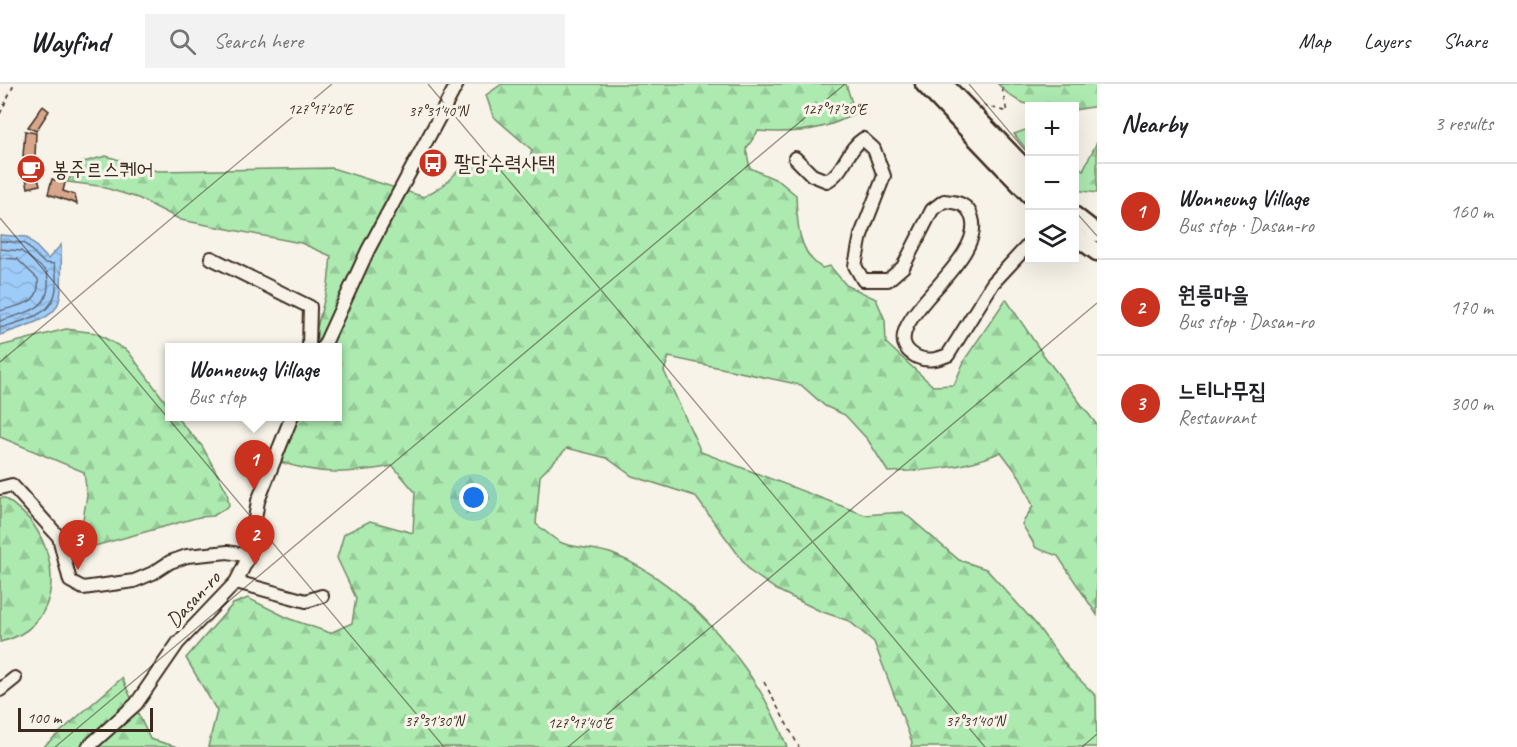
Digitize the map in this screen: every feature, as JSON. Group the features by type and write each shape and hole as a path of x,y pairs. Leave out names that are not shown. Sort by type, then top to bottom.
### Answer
{"highway":[{"path":"924,84 1025,191"},
{"path":"944,84 1025,170"},
{"path":"1079,219 1097,233"},
{"path":"1079,239 1097,252"}],"street":[{"path":"325,343 368,250 457,84"},
{"path":"795,158 812,175 827,181 837,175 856,144 863,139 874,148 884,176 861,235 855,266 863,280 888,280 903,267 932,210 944,201 959,202 970,210 974,222 970,245 956,268 916,308 906,325 904,344 910,353 922,359 937,360 948,355 993,283 1025,247"},
{"path":"210,258 310,307 309,343"},
{"name":"Dasan-ro","path":"88,747 136,704 178,643 236,582 249,556 258,501 290,421"},
{"path":"0,488 12,485 59,537 70,581 83,588 134,581 170,562 187,556 228,552 249,556"},
{"path":"236,582 306,601 322,596"},
{"path":"0,690 15,678"}],"path":[{"path":"0,114 14,84"},
{"path":"979,103 1007,112 1001,84"},
{"path":"764,682 799,747"}],"green space":[{"path":"502,84 846,84 855,113 832,124 808,130 758,131 746,149 750,168 779,181 796,195 800,236 808,254 822,268 830,266 846,285 876,299 885,320 886,343 933,386 954,385 965,359 1006,299 1042,353 1097,425 1097,615 1058,556 1036,548 1022,524 1033,506 1020,477 1001,452 974,462 946,468 888,472 868,440 845,415 825,406 801,385 669,357 664,371 701,452 865,515 903,512 959,560 986,569 1035,623 1068,668 1096,696 1097,747 911,747 912,742 874,642 849,621 820,611 777,590 751,572 695,496 632,476 607,458 567,448 540,476 536,524 562,543 609,553 643,569 695,609 719,634 759,690 787,747 208,747 217,711 186,658 233,604 248,598 290,619 330,633 352,623 356,598 337,558 344,534 370,521 413,533 415,492 393,466 335,472 308,469 277,461 292,421 342,421 342,343 313,343 328,285 331,256 301,243 181,220 138,198 99,186 67,182 80,163 106,156 157,171 332,168 424,197 445,184 466,163 528,168 532,150 493,116 486,95"},
{"path":"998,84 1097,84 1097,106 1079,109 1079,102 1025,103 1007,93"},
{"path":"1025,130 1025,148 1014,134"},
{"path":"1097,142 1097,193 1079,191 1079,167 1083,170"},
{"path":"66,329 96,333 128,351 165,401 165,421 180,421 202,446 227,492 229,506 213,516 199,517 91,547 79,544 87,495 84,472 0,437 0,346"},
{"path":"0,498 5,498 24,513 33,524 43,541 49,559 51,577 50,594 44,610 34,624 19,635 0,642"},
{"path":"122,678 150,739 178,747 43,747"}],"water":[{"path":"0,235 27,237 48,259 61,245 61,285 56,308 49,315 0,335"}],"building":[{"path":"43,106 49,111 36,131 28,127"},
{"path":"25,131 36,133 35,157 23,156"},
{"path":"34,162 40,185 28,188 23,163"},
{"path":"52,179 65,183 63,191 75,195 77,204 48,194"}],"place":[{"name":"팔당수력사택","path":"433,163"},
{"name":"봉주르스퀘어","path":"31,169"},
{"name":"Wonneung Village","path":"254,490"},
{"name":"원릉마을","path":"255,565"},
{"name":"느티나무집","path":"78,570"}]}
